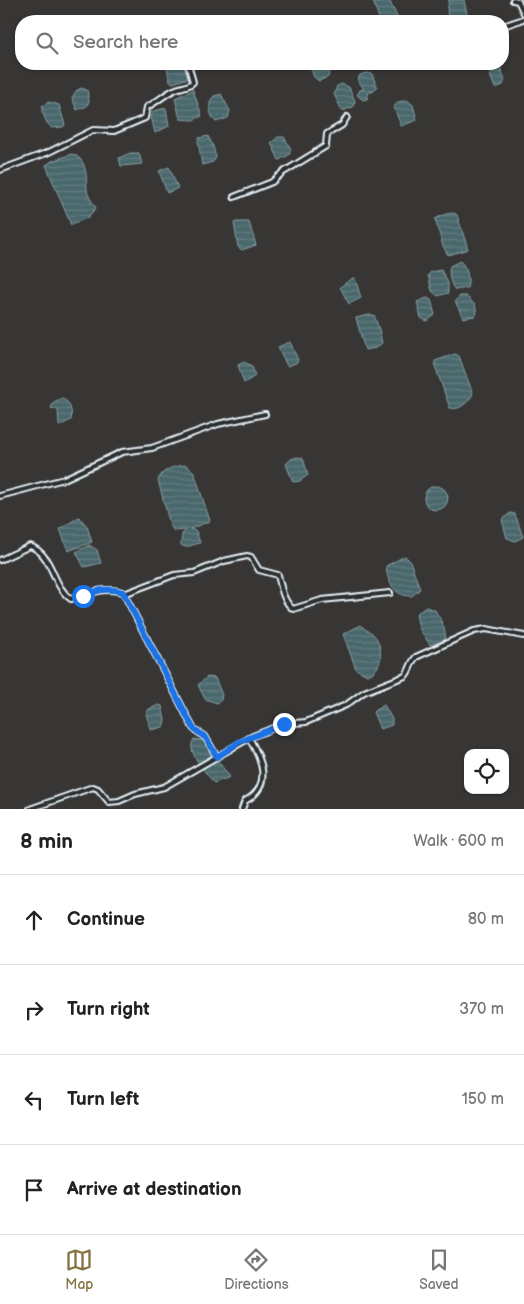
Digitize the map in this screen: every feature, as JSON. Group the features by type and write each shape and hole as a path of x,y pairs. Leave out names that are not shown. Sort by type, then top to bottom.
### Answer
{"street":[{"path":"513,0 518,1 524,13"},
{"path":"509,24 524,19"},
{"path":"0,170 49,152 93,130 114,131 145,118 147,107 160,101 174,90 190,85 193,82 190,70"},
{"path":"234,197 272,182 282,173 326,146 327,134 342,125 346,117"},
{"path":"0,496 64,479 122,452 152,448 218,424 265,414"},
{"path":"0,560 30,546 46,558 56,584 71,599 111,588 124,594 193,728 206,738 217,757"},
{"path":"124,594 174,575 194,573 224,561 247,556 251,557 258,570 278,575 282,592 288,605 293,610 322,600 390,592"},
{"path":"30,809 92,787 98,789 109,802 119,802 136,794 164,787 249,738 284,724 300,724 346,705 364,692 405,676 410,671 412,662 416,657 474,631 486,629 524,636"},
{"path":"242,809 245,801 255,796 261,783 263,771 249,738"}],"water":[{"path":"389,0 396,15 378,15 373,1"},
{"path":"449,0 464,0 466,15 448,15"},
{"path":"167,70 185,70 188,78 173,83 170,81"},
{"path":"311,70 330,70 328,77 319,81 314,77"},
{"path":"488,70 501,70 505,79 503,85 495,88"},
{"path":"372,74 377,87 373,92 369,92 367,99 363,100 357,95 360,90 364,89 358,80 360,75"},
{"path":"342,84 349,87 355,101 353,107 342,111 334,94 337,86"},
{"path":"81,88 87,90 89,101 87,106 77,110 72,98 76,91"},
{"path":"193,90 202,116 193,120 180,119 175,98"},
{"path":"221,94 230,111 228,118 216,122 212,116 210,102 214,96"},
{"path":"407,100 413,105 417,120 401,126 394,107 398,102"},
{"path":"49,102 59,105 65,125 63,127 52,128 47,122 42,112 42,106"},
{"path":"166,108 169,126 155,133 150,112"},
{"path":"208,136 216,158 213,162 202,165 198,141 199,138"},
{"path":"278,137 284,137 291,149 289,155 279,160 271,143"},
{"path":"130,153 139,153 142,164 121,166 119,158"},
{"path":"72,154 77,156 84,164 87,191 96,208 87,218 71,225 46,165"},
{"path":"169,167 178,188 167,193 159,171"},
{"path":"454,213 457,215 468,249 448,255 443,246 435,219"},
{"path":"249,222 256,245 242,250 238,247 234,223"},
{"path":"460,261 466,270 468,285 467,288 455,290 449,275 449,269 450,266"},
{"path":"441,270 448,283 448,293 438,296 432,291 428,275 431,272"},
{"path":"355,278 361,298 349,304 340,287"},
{"path":"460,296 466,296 475,305 477,313 475,316 463,318 455,301"},
{"path":"427,298 431,300 435,315 427,321 421,318 417,302"},
{"path":"374,315 382,343 376,348 365,350 356,318"},
{"path":"290,342 298,360 296,363 287,366 278,347"},
{"path":"455,354 459,356 473,394 463,405 454,409 450,408 435,366 435,361"},
{"path":"244,362 252,366 255,376 244,383 238,365"},
{"path":"62,398 69,405 72,417 71,420 59,426 58,410 51,408 54,402"},
{"path":"303,458 308,475 300,481 293,482 286,464 291,459"},
{"path":"186,465 194,472 210,521 190,529 196,531 200,543 185,547 181,545 182,534 186,530 174,531 170,525 158,480 169,469"},
{"path":"436,486 445,489 448,498 445,507 436,510 427,507 424,498 427,489"},
{"path":"510,513 515,514 523,537 515,541 507,538 502,520"},
{"path":"79,517 87,526 92,542 68,551 60,529"},
{"path":"89,545 97,550 101,563 84,567 76,552"},
{"path":"405,556 410,561 420,589 412,596 406,596 397,591 388,578 386,566"},
{"path":"426,607 435,610 445,632 445,640 430,645 419,628 416,614"},
{"path":"361,625 377,639 380,651 377,668 373,673 367,675 356,669 343,634"},
{"path":"207,677 215,678 222,695 221,700 217,703 205,699 198,685"},
{"path":"159,705 162,706 165,720 163,727 151,730 146,714 149,709"},
{"path":"384,705 392,719 392,725 380,729 373,712"},
{"path":"194,739 206,741 230,777 214,783 194,756 192,744"}],"route":[{"path":"83,596 111,588 123,592 193,728 206,738 217,757 239,742 284,724"}]}
